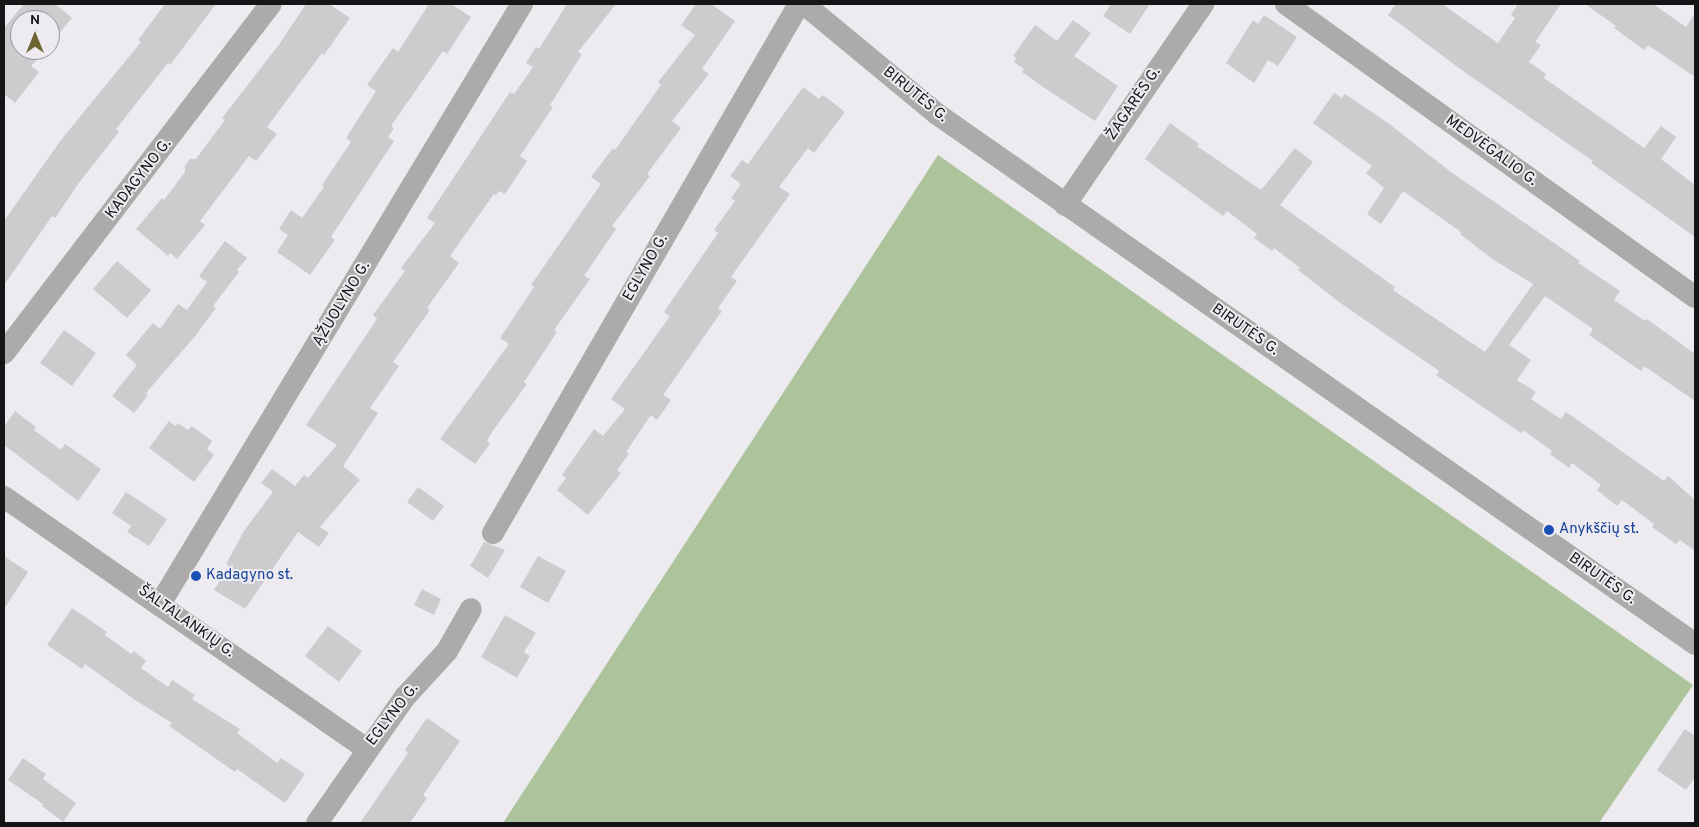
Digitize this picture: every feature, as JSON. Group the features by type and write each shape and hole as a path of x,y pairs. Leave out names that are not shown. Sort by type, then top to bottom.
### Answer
{"street":[{"name":"KADAGYNO G.","path":"4,352 197,103 271,4"},
{"name":"ĄŽUOLYNO G.","path":"160,604 522,4"},
{"name":"EGLYNO G.","path":"493,533 800,4"},
{"name":"BIRUTĖS G.","path":"804,4 937,114 1695,644"},
{"name":"ŽAGARĖS G.","path":"1065,205 1203,4"},
{"name":"MEDVĖGALIO G.","path":"1286,4 1695,297"},
{"name":"ŠALTALANKIŲ G.","path":"4,497 367,749"},
{"name":"EGLYNO G.","path":"317,823 367,749 406,697 447,651 471,609"}],"green space":[{"path":"938,155 1693,685 1599,823 503,823"}],"building":[{"path":"24,4 55,4 72,18 60,32 60,10 19,10"},
{"path":"165,4 216,4 170,65 168,63 116,129 119,132 81,180 55,218 52,216 4,285 4,221 61,140 141,42 138,40"},
{"path":"306,4 329,4 350,18 324,55 322,53 267,127 277,134 256,161 249,156 200,221 205,225 177,259 170,253 168,256 136,229 162,198 164,200 185,172 185,166 190,159 196,159 225,120 222,118 278,46"},
{"path":"429,4 451,4 471,17 447,54 443,51 391,126 394,128 388,137 394,141 331,237 335,240 310,275 277,252 288,235 279,229 291,210 302,218 324,187 322,185 351,142 346,138 376,91 367,85 393,48 398,52"},
{"path":"567,4 616,4 578,52 582,54 550,105 553,107 520,156 527,161 505,194 499,191 496,195 494,194 450,256 459,263 427,308 430,310 393,362 399,366 370,408 378,413 343,466 360,480 320,527 329,533 319,547 298,532 245,609 214,590 229,566 226,564 244,531 273,492 261,483 272,469 295,486 304,475 308,478 337,445 306,425 377,319 373,315 405,271 401,268 435,223 427,218 510,92 514,94 533,67 526,63 536,47 539,49"},
{"path":"696,4 711,4 735,21 702,69 709,74 672,121 681,128 647,174 650,176 612,226 616,229 584,276 590,279 554,330 557,332 524,382 527,384 492,432 487,441 490,444 475,464 440,439 509,344 500,338 534,287 531,285 601,184 591,177 613,148 615,150 661,85 658,82 695,35 681,25"},
{"path":"1111,4 1150,4 1130,34 1103,16"},
{"path":"1396,4 1442,4 1498,43 1515,18 1511,15 1518,4 1561,4 1535,42 1541,45 1529,62 1546,74 1544,78 1644,148 1661,126 1676,137 1661,159 1695,185 1695,237 1591,163 1593,161 1463,71 1388,15"},
{"path":"1585,4 1653,4 1686,27 1695,13 1695,77 1648,45 1644,50 1614,28 1616,26"},
{"path":"1264,15 1297,37 1278,66 1268,60 1254,83 1226,63 1253,20 1258,24"},
{"path":"1073,20 1091,33 1074,56 1118,86 1095,121 1022,72 1024,69 1014,62 1016,58 1013,56 1035,25 1057,41"},
{"path":"10,21 10,60 36,60 31,66 39,72 15,103 4,94 4,28"},
{"path":"803,87 819,99 823,95 845,112 814,153 808,148 779,187 790,194 731,277 737,281 718,308 722,311 663,395 671,400 657,420 651,415 626,452 629,454 617,470 621,473 588,515 557,490 566,478 562,475 594,429 603,436 625,409 611,399 670,316 664,312 718,233 714,230 735,201 731,198 741,184 730,176 742,160 748,164"},
{"path":"1334,93 1342,98 1345,94 1388,123 1451,172 1580,261 1578,263 1620,291 1614,300 1645,321 1647,319 1695,354 1695,401 1644,366 1641,371 1589,335 1593,329 1545,296 1509,345 1531,360 1517,380 1536,392 1531,399 1561,419 1566,412 1664,481 1668,476 1695,500 1695,551 1680,540 1676,544 1652,527 1654,524 1622,500 1617,506 1597,490 1601,485 1572,463 1569,468 1550,454 1552,451 1523,430 1521,433 1436,375 1439,371 1339,302 1298,270 1300,268 1274,248 1272,251 1254,238 1257,234 1227,211 1223,216 1145,159 1170,123 1199,144 1197,146 1261,190 1295,148 1313,162 1280,205 1395,287 1393,290 1485,352 1533,284 1491,258 1460,234 1461,232 1403,191 1381,224 1367,214 1384,188 1366,173 1372,166 1313,123"},
{"path":"225,241 247,258 237,270 239,272 213,306 216,308 196,335 146,393 148,395 134,413 112,396 137,365 126,355 153,323 160,329 178,304 187,310 207,282 199,276"},
{"path":"117,261 151,290 127,318 93,289"},
{"path":"64,330 96,353 72,386 40,363"},
{"path":"15,411 36,427 34,430 61,450 65,444 101,469 78,501 4,445 4,427"},
{"path":"169,421 175,426 178,423 188,430 192,426 212,441 207,449 214,455 194,482 149,448"},
{"path":"418,487 444,506 433,521 407,502"},
{"path":"126,492 167,519 149,546 127,532 131,526 112,513"},
{"path":"484,542 505,550 488,578 470,566"},
{"path":"4,556 28,572 4,609"},
{"path":"538,556 566,571 548,603 520,587"},
{"path":"422,589 441,599 434,615 414,605"},
{"path":"72,608 107,632 105,635 131,654 134,651 146,661 141,668 168,687 172,680 195,695 192,699 240,729 237,733 277,763 281,758 305,774 285,803 237,769 235,772 169,726 172,723 135,700 85,664 82,669 47,645"},
{"path":"505,615 536,633 524,652 530,656 517,678 481,657"},
{"path":"328,626 362,651 339,682 305,656"},
{"path":"427,718 460,741 423,795 427,798 410,823 360,823 408,753 405,750"},
{"path":"1685,729 1695,736 1695,777 1686,790 1657,770"},
{"path":"23,758 46,774 43,779 76,803 63,822 42,806 43,804 8,780"}],"place":[{"name":"Anykščių st.","path":"1549,530"},
{"name":"Kadagyno st.","path":"196,576"}]}
